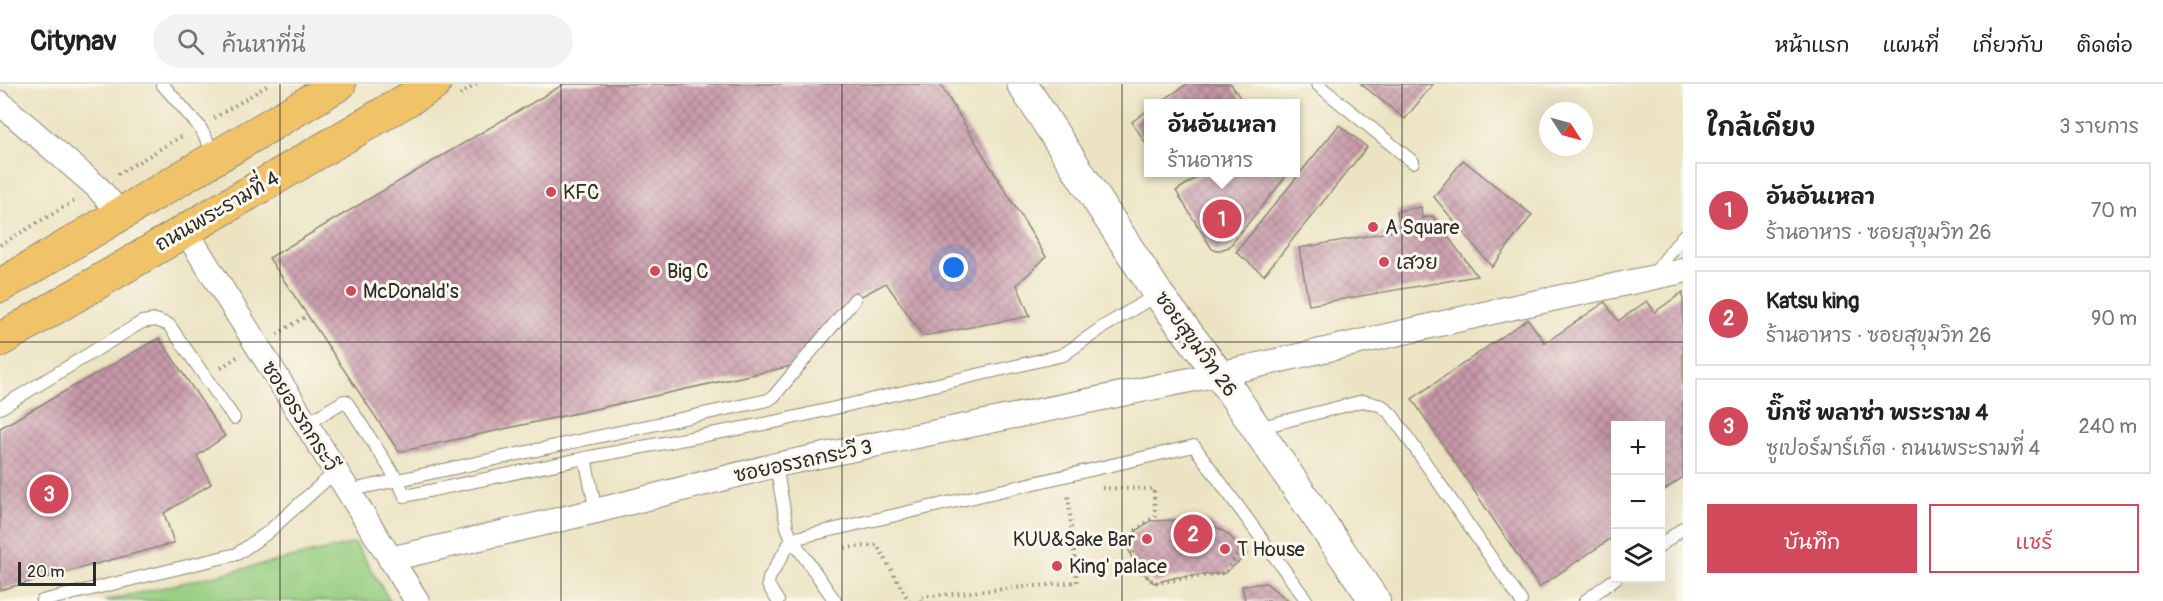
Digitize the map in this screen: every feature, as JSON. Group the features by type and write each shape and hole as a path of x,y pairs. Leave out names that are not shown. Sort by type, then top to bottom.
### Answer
{"main road":[{"path":"0,286 339,84"},
{"name":"ถนนพระรามที่ 4","path":"0,340 434,84"},
{"path":"161,190 185,230"}],"street":[{"name":"ซอยสุขุมวิท 26","path":"1022,84 1158,294 1218,374 1375,601"},
{"path":"0,103 96,187 121,214"},
{"name":"ซอยอรรถกระวี","path":"185,230 417,601"},
{"name":"ซอยอรรถกระวี 3","path":"390,559 596,511 776,465 1218,374 1683,271"}],"lane":[{"path":"162,84 199,126 216,158"},
{"path":"1317,84 1413,162"},
{"path":"1650,278 1683,237"},
{"path":"306,424 344,400 346,401 407,496 585,458 779,422 1064,355 1103,327 1158,294"},
{"path":"42,601 237,554 341,482 398,480 768,400 774,396 855,300"},
{"path":"0,408 142,322 156,320 169,325 234,418"},
{"path":"1256,428 1363,401 1382,406 1392,415 1521,601"},
{"path":"778,601 768,585 769,578 792,539 1194,446 1307,601"},
{"path":"585,458 596,511"},
{"path":"776,465 787,527 792,539 835,601"},
{"path":"1665,542 1683,528"},
{"path":"1585,601 1599,597 1612,583"}],"path":[{"path":"0,245 270,84"},
{"path":"921,601 920,597 1077,582 1068,488"},
{"path":"1100,488 1154,489 1155,516 1132,533 1134,564 1154,583 1225,573 1241,548 1249,556"},
{"path":"842,549 877,545 909,601"}],"green space":[{"path":"355,543 390,601 104,601"}],"building":[{"name":"Big C","path":"564,84 940,84 1046,257 1017,285 1030,316 923,336 886,283 843,306 791,366 399,452 269,258"},
{"path":"1187,84 1231,84 1241,99 1165,99"},
{"path":"1361,84 1433,84 1405,119"},
{"path":"1144,113 1144,141 1132,122"},
{"path":"1339,125 1367,147 1264,275 1236,252 1297,177 1300,177 1300,173"},
{"path":"1463,160 1532,215 1492,267 1434,197"},
{"path":"1197,177 1286,177 1229,247 1217,251 1212,249 1176,191"},
{"name":"เสวย","path":"1421,207 1422,218 1433,216 1477,276 1309,305 1299,248 1400,230 1397,211"},
{"path":"1683,292 1683,477 1665,490 1665,421 1611,421 1611,538 1539,587 1412,399 1528,319 1545,343 1605,302 1618,321 1647,301 1655,312"},
{"path":"159,338 225,436 197,456 211,484 164,513 174,543 0,590 0,428"},
{"path":"1204,519 1229,535 1241,548 1242,559 1225,573 1178,577 1154,583 1134,564 1125,539 1150,521"},
{"path":"1266,583 1288,601 1245,601 1242,586"}],"place":[{"name":"KFC","path":"551,192"},
{"name":"อันอันเหลา","path":"1222,219"},
{"name":"A Square","path":"1373,227"},
{"name":"เสวย","path":"1384,262"},
{"name":"Big C","path":"655,271"},
{"name":"McDonald's","path":"351,291"},
{"name":"บิ๊กซี พลาซ่า พระราม 4","path":"49,494"},
{"name":"Katsu king","path":"1193,534"},
{"name":"KUU&Sake Bar","path":"1147,539"},
{"name":"T House","path":"1225,549"},
{"name":"King' palace","path":"1057,566"}]}
